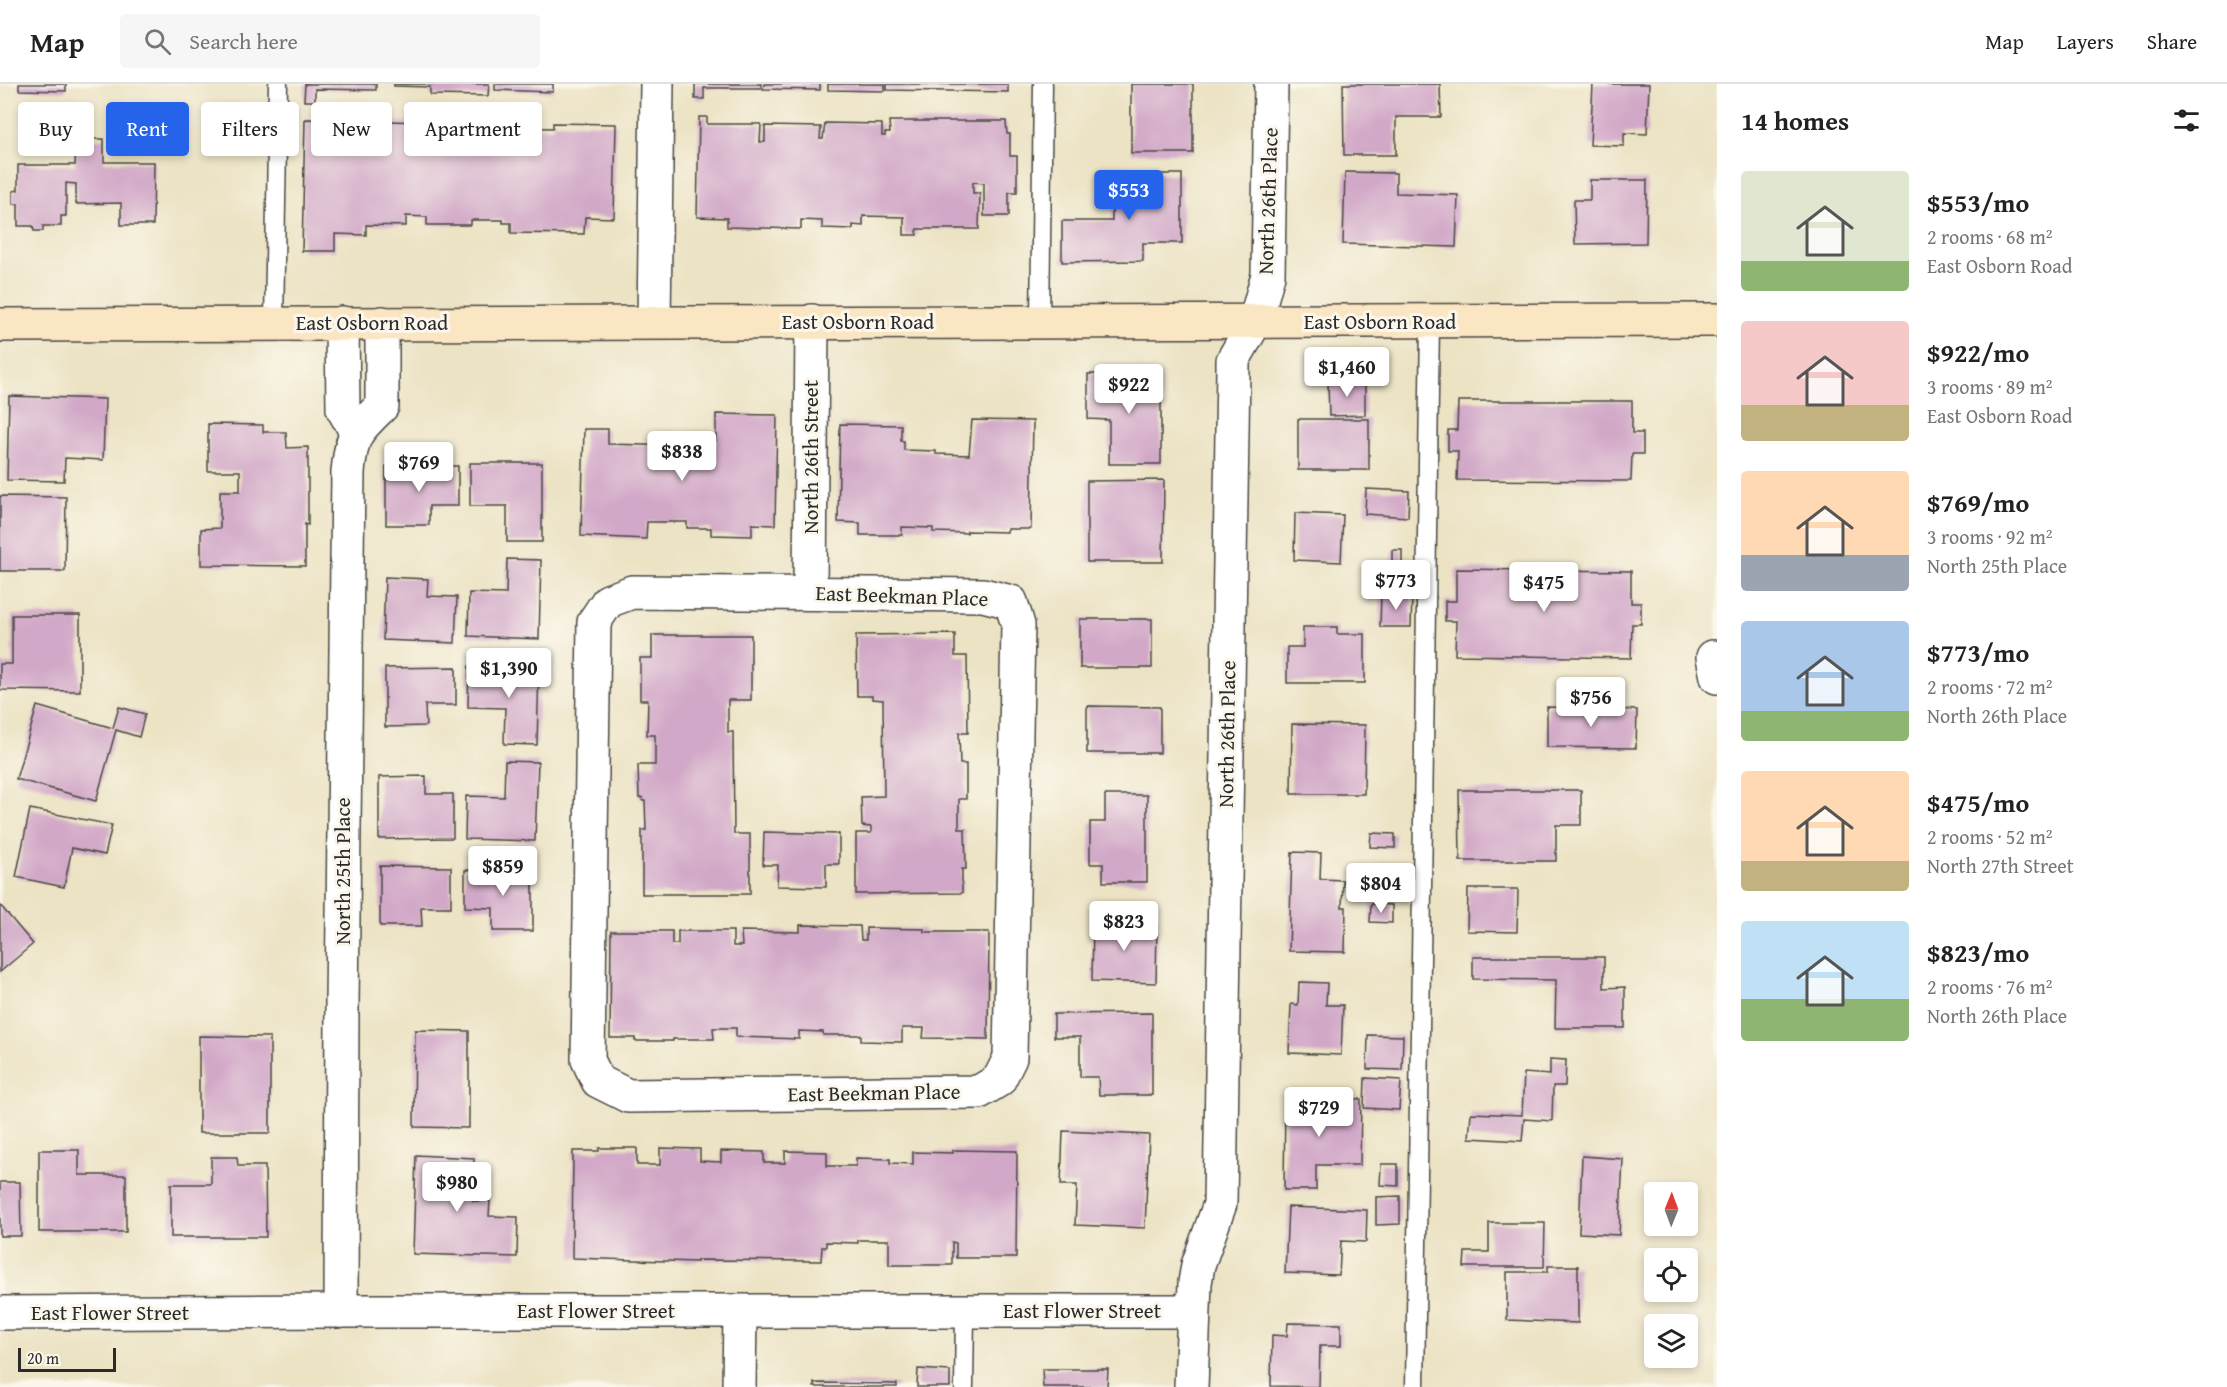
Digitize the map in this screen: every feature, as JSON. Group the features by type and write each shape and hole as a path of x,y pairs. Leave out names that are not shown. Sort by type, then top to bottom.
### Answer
{"main road":[{"name":"East Osborn Road","path":"0,325 1717,320"}],"street":[{"path":"654,322 657,84"},
{"name":"North 26th Place","path":"1191,1387 1193,1311 1198,1265 1220,1204 1233,360 1256,322 1268,275 1271,84"},
{"name":"North 26th Street","path":"810,593 812,321"},
{"path":"342,323 343,409 356,431 382,406 382,323"},
{"name":"North 25th Place","path":"341,1311 348,472 350,451 356,431"},
{"name":"East Beekman Place","path":"632,592 810,593 983,595 1011,602 1018,625 1010,1058 999,1080 978,1092 628,1096 598,1082 588,1060 594,622 608,601 632,592"},
{"name":"East Flower Street","path":"0,1313 1193,1311"},
{"path":"738,1387 740,1312"}],"lane":[{"path":"274,323 278,84"},
{"path":"1040,322 1043,84"},
{"path":"1415,1387 1430,321"},
{"path":"964,1387 965,1311"}],"building":[{"path":"19,84 66,84 66,91 19,90"},
{"path":"305,84 376,84 376,90 315,89 315,101 304,101"},
{"path":"394,84 489,84 488,96 430,95 430,87 394,86"},
{"path":"495,84 553,84 553,92 495,90"},
{"path":"695,84 761,84 761,88 704,88 704,99 695,99"},
{"path":"764,84 820,84 820,90 763,89"},
{"path":"828,84 885,84 885,91 828,90"},
{"path":"887,84 1008,84 1008,92 887,90"},
{"path":"1131,84 1193,84 1193,153 1131,153"},
{"path":"1343,84 1440,84 1441,117 1396,117 1396,155 1344,155"},
{"path":"1593,84 1649,84 1647,134 1624,133 1624,146 1590,145"},
{"path":"699,117 707,117 707,124 761,124 760,142 765,142 765,126 821,127 820,139 823,139 825,123 882,124 882,136 885,136 885,133 890,133 889,121 1006,121 1007,134 1010,134 1010,156 1017,156 1017,192 1009,192 1009,216 984,216 984,183 973,182 973,193 980,193 979,229 917,229 917,235 904,235 904,217 863,216 863,226 853,225 853,229 822,228 822,221 801,220 801,229 727,227 727,218 697,217"},
{"path":"305,119 311,119 311,156 392,156 392,121 404,121 404,156 542,156 542,128 553,128 553,123 616,124 614,218 585,217 584,234 511,233 511,223 503,223 503,220 471,220 471,225 427,225 427,217 406,216 406,226 366,225 366,235 335,234 335,251 302,251"},
{"path":"94,139 104,139 104,162 154,162 153,225 121,225 121,203 76,204 76,184 66,183 66,216 61,216 61,226 43,226 43,231 34,231 33,226 18,226 18,204 13,204 13,191 18,190 18,165 75,165 75,156 94,156"},
{"path":"1345,172 1396,173 1396,193 1458,195 1456,247 1343,244"},
{"path":"1112,174 1182,174 1182,243 1143,243 1143,261 1062,262 1062,221 1112,221"},
{"path":"1590,180 1647,180 1646,243 1575,244 1574,200 1590,200"},
{"path":"1088,374 1161,374 1161,464 1109,464 1109,420 1088,419"},
{"path":"1365,381 1365,415 1329,416 1328,382"},
{"path":"9,396 105,399 103,460 65,458 64,481 7,480"},
{"path":"1458,401 1632,401 1632,433 1643,433 1643,454 1632,454 1631,481 1457,480 1458,451 1448,451 1448,430 1457,430"},
{"path":"716,414 777,415 775,525 752,524 752,536 711,535 711,528 687,528 687,522 647,522 646,539 581,536 584,429 608,429 608,444 713,449 713,441 716,441"},
{"path":"1298,419 1369,419 1369,470 1298,470"},
{"path":"972,420 1033,421 1031,529 1007,529 1007,532 967,531 967,533 933,532 933,528 902,527 902,535 860,535 860,523 838,522 840,424 901,425 901,441 904,441 904,450 969,455"},
{"path":"208,424 263,425 263,432 286,432 287,448 308,447 308,525 305,524 305,566 201,565 201,529 220,528 220,491 240,491 240,471 208,471"},
{"path":"470,463 542,463 542,542 507,542 507,506 470,506"},
{"path":"386,466 458,466 458,506 429,506 429,525 386,525"},
{"path":"1164,480 1163,562 1087,562 1087,481"},
{"path":"1366,489 1409,491 1408,517 1365,514"},
{"path":"0,496 66,497 65,571 0,571"},
{"path":"1295,513 1343,515 1341,562 1294,560"},
{"path":"1392,550 1402,550 1402,563 1392,563"},
{"path":"507,559 541,560 539,639 468,636 469,593 506,594"},
{"path":"1456,569 1631,571 1631,603 1641,603 1641,624 1632,624 1631,658 1455,655 1456,621 1445,621 1445,601 1456,601"},
{"path":"385,577 428,579 427,596 457,597 455,643 383,640"},
{"path":"1381,595 1412,595 1411,627 1380,627"},
{"path":"12,615 80,615 80,691 0,690 0,664 12,664"},
{"path":"1080,619 1152,619 1152,668 1080,668"},
{"path":"1303,627 1337,627 1337,634 1365,634 1365,683 1287,683 1287,647 1303,647"},
{"path":"955,634 955,656 967,656 968,733 959,733 960,764 966,764 966,799 959,799 959,829 965,829 966,869 962,869 962,893 856,894 856,833 871,833 871,827 862,826 861,797 884,796 883,700 872,699 872,696 857,696 856,635"},
{"path":"652,635 751,635 751,700 728,700 728,732 733,732 734,834 750,834 750,894 642,894 642,830 646,830 645,801 639,798 638,765 655,765 655,735 647,735 648,700 640,700 640,658 652,658"},
{"path":"469,666 539,668 537,745 504,744 505,708 468,707"},
{"path":"456,667 456,705 425,705 426,726 385,727 385,668"},
{"path":"37,706 113,728 119,707 145,714 139,737 116,730 96,801 16,779"},
{"path":"1087,706 1160,707 1160,753 1087,753"},
{"path":"1547,707 1637,710 1636,748 1547,747"},
{"path":"1292,724 1365,725 1364,794 1291,794"},
{"path":"505,761 538,762 535,841 465,839 466,796 504,797"},
{"path":"426,776 426,794 453,794 453,838 379,839 379,777"},
{"path":"1459,790 1581,790 1581,825 1556,825 1556,861 1460,861"},
{"path":"1105,795 1147,795 1147,882 1103,882 1103,864 1090,864 1090,822 1105,822"},
{"path":"30,809 112,825 105,855 72,848 64,887 16,877"},
{"path":"764,832 839,834 839,864 826,864 826,887 777,886 778,865 763,865"},
{"path":"1371,833 1395,834 1395,848 1370,847"},
{"path":"1292,852 1321,853 1320,879 1343,880 1342,907 1346,907 1345,952 1289,951"},
{"path":"380,866 451,867 451,907 421,907 422,926 380,926"},
{"path":"465,870 533,870 533,931 493,931 493,908 465,907"},
{"path":"1468,889 1518,889 1517,932 1467,931"},
{"path":"1371,904 1392,905 1392,923 1370,922"},
{"path":"0,905 33,944 0,972"},
{"path":"1093,921 1157,923 1156,983 1092,981"},
{"path":"800,925 860,926 861,940 866,940 866,928 924,929 924,932 989,932 988,1039 923,1038 924,1028 902,1028 902,1042 861,1041 861,1035 823,1035 823,1032 799,1031 799,1039 736,1037 736,1028 713,1028 714,1039 635,1041 635,1038 610,1038 611,931 672,931 672,944 678,944 678,931 733,931 733,946 742,946 741,931 800,932"},
{"path":"1473,957 1604,957 1604,988 1625,987 1625,1028 1555,1028 1556,980 1473,979"},
{"path":"1299,982 1327,983 1326,1005 1343,1005 1341,1055 1289,1053 1291,1004 1298,1005"},
{"path":"1152,1013 1152,1095 1099,1095 1098,1077 1080,1077 1080,1037 1054,1037 1054,1014"},
{"path":"415,1030 469,1031 469,1128 414,1127"},
{"path":"1368,1035 1403,1036 1402,1070 1367,1069"},
{"path":"199,1036 270,1037 270,1133 199,1133"},
{"path":"1550,1059 1566,1060 1565,1086 1553,1086 1552,1121 1524,1119 1522,1141 1469,1138 1471,1113 1522,1115 1524,1073 1550,1075"},
{"path":"1365,1078 1401,1080 1399,1110 1364,1108"},
{"path":"1285,1098 1361,1099 1360,1165 1316,1165 1316,1190 1284,1190"},
{"path":"1063,1131 1149,1135 1145,1228 1075,1225 1077,1185 1061,1185"},
{"path":"599,1148 637,1148 637,1165 660,1165 660,1148 700,1149 700,1161 721,1162 721,1151 764,1152 764,1163 785,1163 785,1151 827,1152 827,1166 856,1166 856,1158 890,1159 890,1163 913,1164 913,1152 1017,1151 1016,1258 956,1258 956,1243 952,1242 952,1265 889,1265 889,1240 858,1240 858,1243 826,1242 826,1247 822,1247 821,1261 697,1260 697,1262 572,1258 573,1151 599,1151"},
{"path":"39,1150 79,1150 79,1175 126,1175 126,1232 39,1232"},
{"path":"416,1155 474,1158 473,1201 490,1201 489,1216 518,1217 517,1257 413,1254"},
{"path":"1582,1156 1623,1159 1619,1235 1579,1233"},
{"path":"211,1157 237,1157 238,1166 265,1166 266,1237 171,1237 171,1184 211,1184"},
{"path":"1381,1164 1398,1164 1398,1186 1380,1185"},
{"path":"0,1182 20,1182 21,1236 0,1236"},
{"path":"1400,1196 1400,1224 1376,1225 1376,1197"},
{"path":"1288,1207 1367,1210 1366,1242 1341,1241 1339,1275 1285,1273"},
{"path":"1489,1223 1545,1223 1544,1267 1464,1267 1465,1252 1489,1252"},
{"path":"1548,1266 1578,1266 1578,1323 1507,1320 1507,1272 1548,1272"},
{"path":"1288,1323 1341,1324 1341,1346 1320,1346 1319,1387 1271,1386 1272,1335 1287,1336"},
{"path":"918,1369 950,1371 950,1387 917,1387"},
{"path":"1042,1369 1108,1369 1107,1387 1043,1387"},
{"path":"814,1383 897,1384 897,1387 814,1387"}]}
